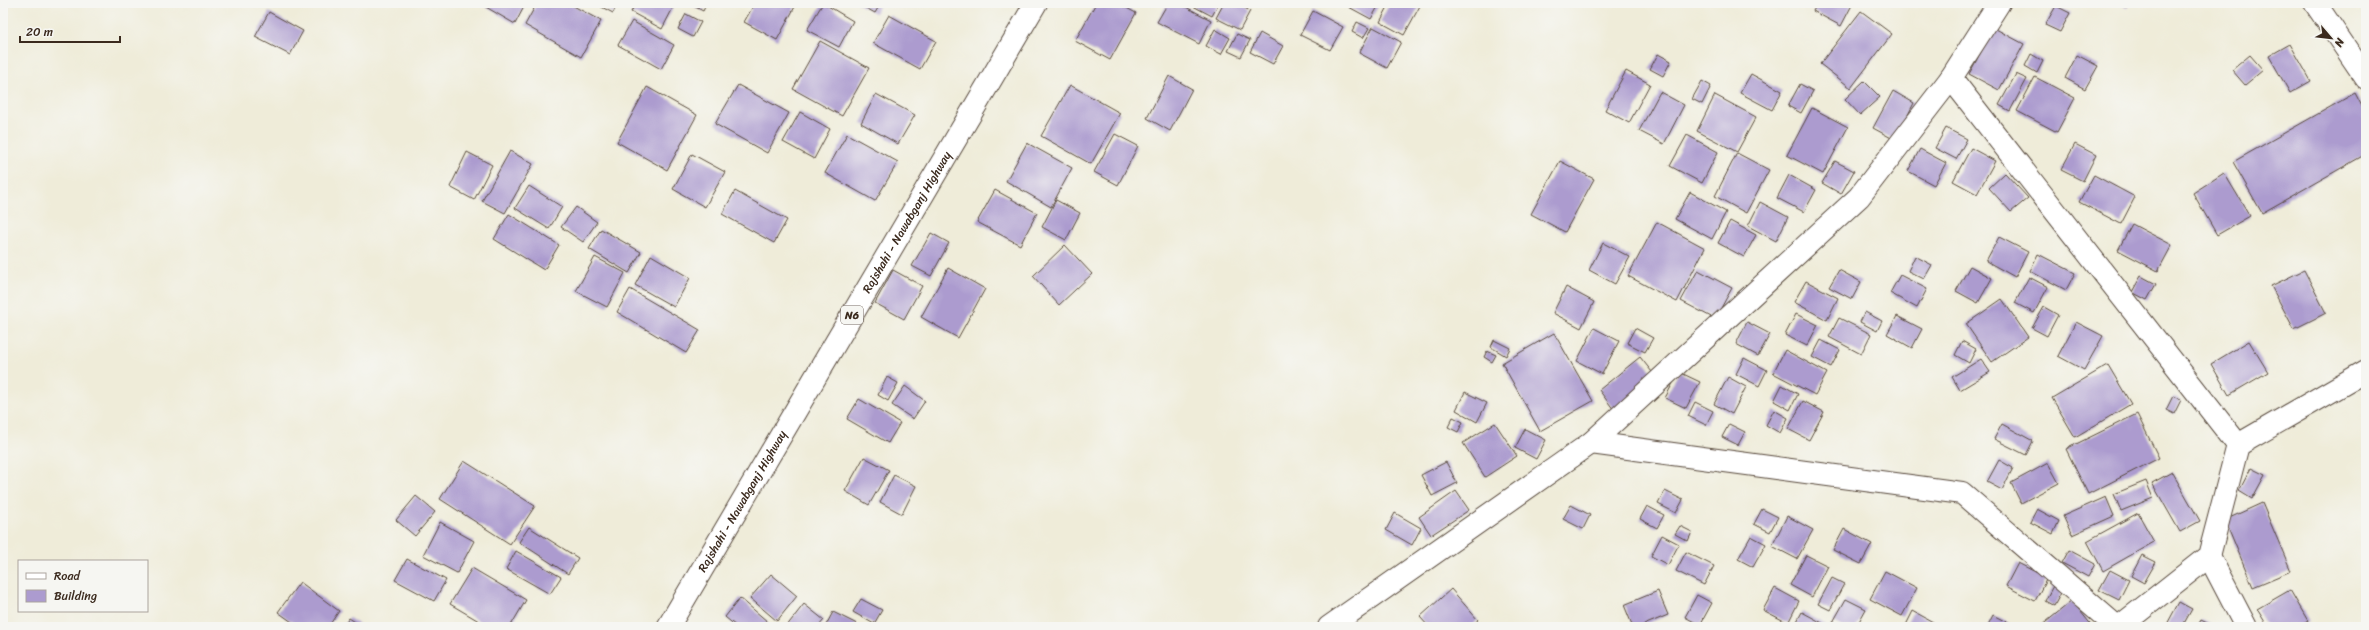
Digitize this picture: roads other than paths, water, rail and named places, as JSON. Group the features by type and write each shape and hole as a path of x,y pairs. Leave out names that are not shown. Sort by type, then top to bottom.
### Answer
{"main road":[{"name":"Rajshahi - Nawabganj Highway","path":"668,627 1036,3"},
{"path":"1329,627 1591,443 1858,197 1951,78 1999,3"},
{"path":"2315,3 2366,78"},
{"path":"1951,78 2238,445"},
{"path":"1591,443 1962,493 2118,627 2209,556 2238,445 2366,371"},
{"path":"2209,556 2246,627"}]}
